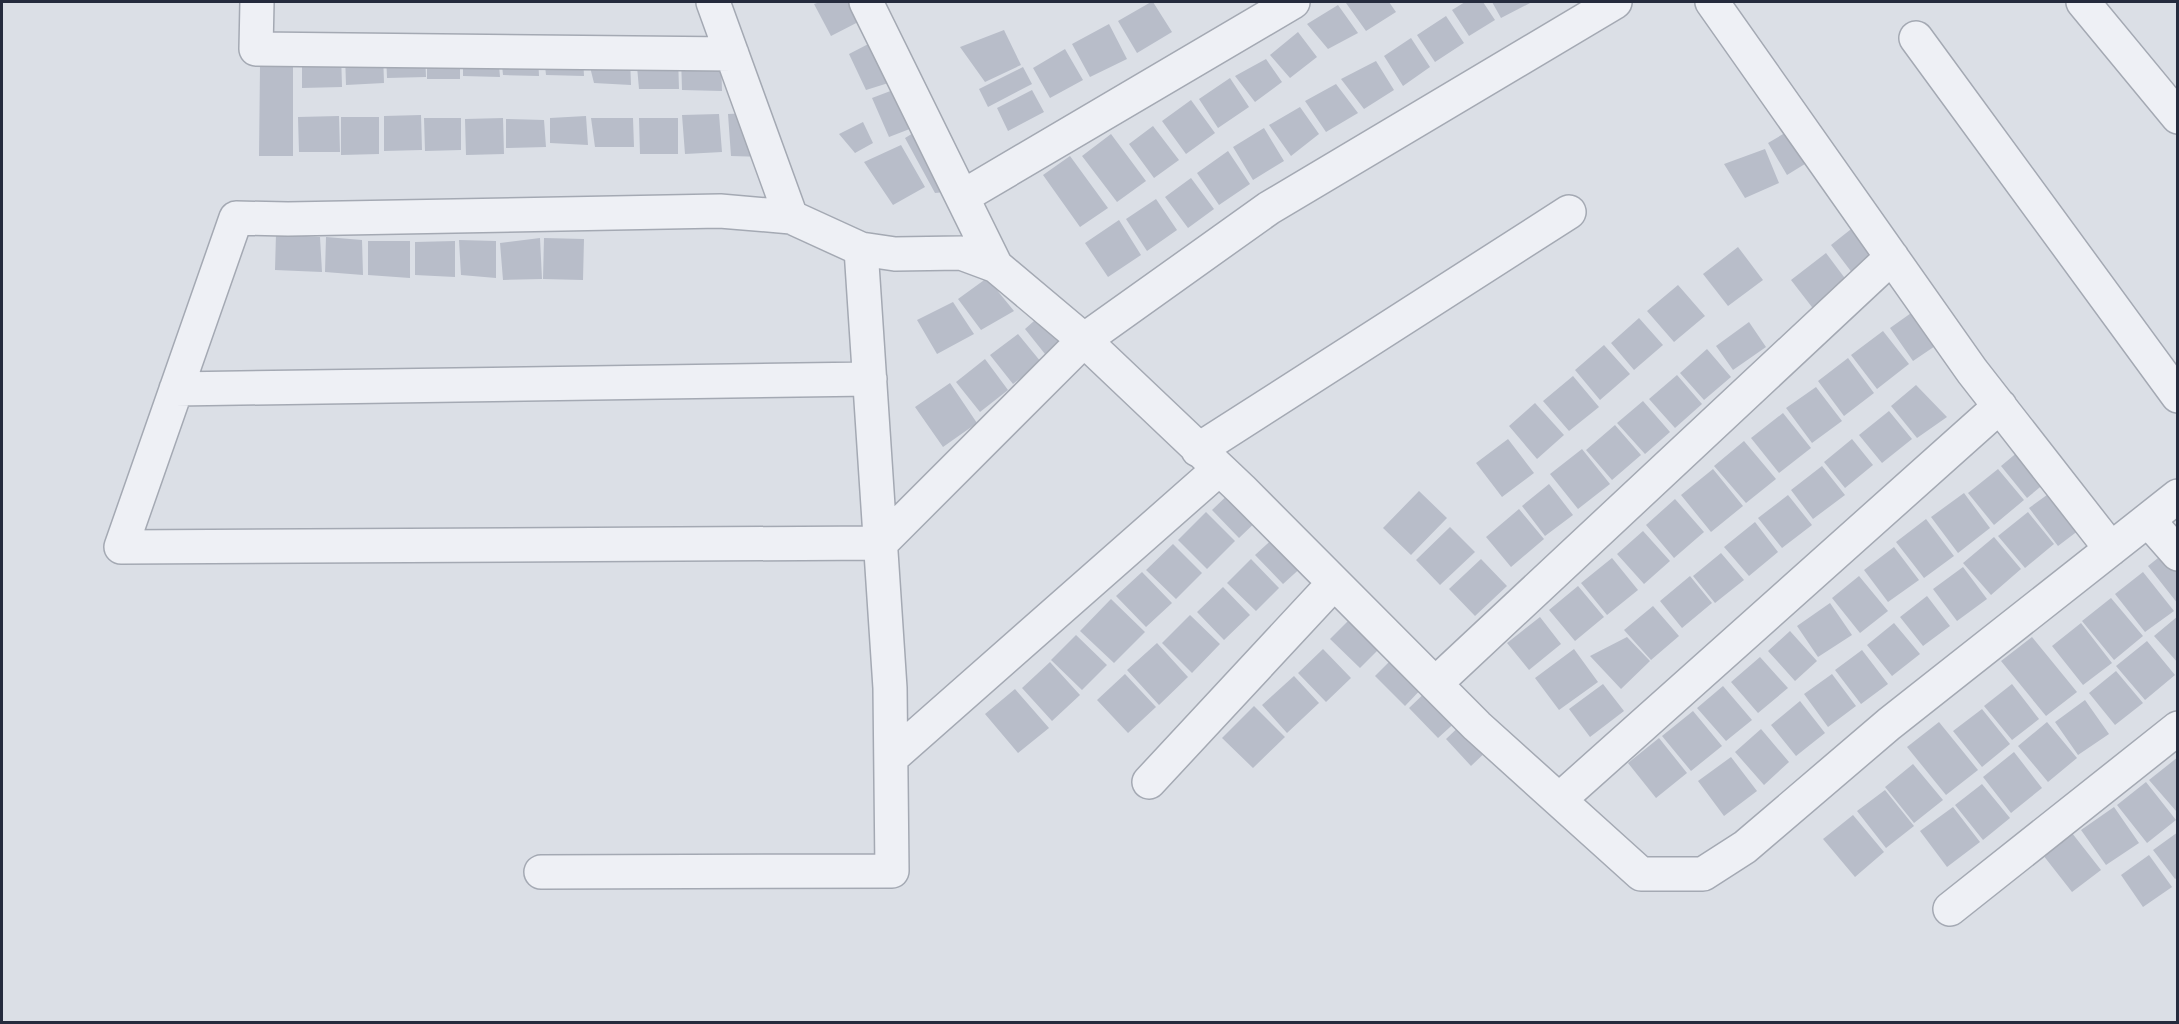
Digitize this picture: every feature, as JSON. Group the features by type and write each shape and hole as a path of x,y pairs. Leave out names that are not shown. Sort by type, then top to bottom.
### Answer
{"street":[{"path":"257,2 256,49 732,54"},
{"path":"713,2 791,217"},
{"path":"866,2 996,266"},
{"path":"962,197 1293,2"},
{"path":"1615,2 1269,208 1084,340 881,543 121,547 236,218 720,211 791,217 861,249 895,254 961,253 996,266 1084,340 1209,460 1477,726 1641,873 1703,874 1745,847 1889,724 2178,496"},
{"path":"1712,2 1972,370 2111,549"},
{"path":"2083,2 2178,117"},
{"path":"1916,38 2178,396"},
{"path":"891,758 1209,460 1569,212"},
{"path":"541,872 892,871 890,688 861,249"},
{"path":"1435,684 1892,257"},
{"path":"176,388 870,379"},
{"path":"1559,800 2000,406"},
{"path":"2148,520 2178,554"},
{"path":"1149,782 1334,583"},
{"path":"1950,909 2178,728"}],"building":[{"path":"858,2 866,18 831,36 814,4"},
{"path":"1151,2 1172,32 1137,53 1118,21"},
{"path":"1389,2 1396,12 1366,31 1346,3"},
{"path":"1465,2 1483,2 1495,20 1469,36 1452,10"},
{"path":"1492,2 1532,2 1501,18"},
{"path":"1338,5 1358,33 1328,49 1307,24"},
{"path":"1446,16 1464,43 1435,62 1417,35"},
{"path":"1109,24 1127,59 1090,77 1072,44"},
{"path":"1004,30 1021,65 985,82 960,47"},
{"path":"1298,32 1317,57 1290,78 1270,55"},
{"path":"1411,38 1430,67 1403,86 1384,56"},
{"path":"878,39 898,80 866,90 849,54"},
{"path":"1065,49 1083,80 1050,98 1033,68"},
{"path":"425,52 426,77 387,78 386,53"},
{"path":"341,53 342,87 302,88 302,54"},
{"path":"383,53 384,83 346,85 345,54"},
{"path":"427,53 460,54 460,79 427,79"},
{"path":"463,54 498,54 500,77 463,76"},
{"path":"501,54 538,55 539,76 503,75"},
{"path":"636,55 678,56 679,89 639,89"},
{"path":"544,56 583,57 584,76 546,75"},
{"path":"681,56 721,57 722,91 682,90"},
{"path":"591,57 630,57 631,85 594,83"},
{"path":"1266,59 1282,82 1255,102 1235,76"},
{"path":"1376,61 1394,90 1364,109 1341,79"},
{"path":"260,66 293,66 293,156 259,156"},
{"path":"1023,67 1032,84 988,107 979,89"},
{"path":"1230,78 1249,107 1218,128 1199,99"},
{"path":"1336,84 1358,113 1326,132 1305,101"},
{"path":"901,87 920,125 889,137 872,98"},
{"path":"1032,90 1044,112 1008,131 997,108"},
{"path":"1191,100 1215,133 1186,154 1162,121"},
{"path":"1300,107 1319,134 1291,156 1269,125"},
{"path":"750,113 767,157 731,156 728,114"},
{"path":"719,114 722,152 685,154 682,115"},
{"path":"421,115 422,150 384,151 384,116"},
{"path":"339,116 340,152 299,152 298,117"},
{"path":"586,116 588,145 550,143 550,118"},
{"path":"341,117 379,117 379,154 341,155"},
{"path":"424,118 461,118 461,150 425,151"},
{"path":"503,118 504,154 466,155 465,119"},
{"path":"591,118 633,118 634,147 595,147"},
{"path":"639,118 678,118 678,154 640,154"},
{"path":"506,119 544,120 546,147 506,148"},
{"path":"863,122 873,143 855,153 839,134"},
{"path":"1153,126 1179,160 1154,178 1129,144"},
{"path":"923,127 955,191 935,193 905,138"},
{"path":"1795,127 1813,159 1787,175 1768,143"},
{"path":"1264,128 1284,161 1253,180 1233,147"},
{"path":"1111,134 1146,181 1117,202 1082,156"},
{"path":"901,145 925,187 893,205 864,162"},
{"path":"1765,149 1779,183 1745,198 1724,164"},
{"path":"1228,151 1250,184 1219,205 1197,173"},
{"path":"1070,156 1108,208 1080,227 1043,175"},
{"path":"1191,178 1214,209 1188,228 1165,197"},
{"path":"1156,199 1177,230 1147,251 1126,219"},
{"path":"1119,220 1141,255 1108,277 1085,243"},
{"path":"1855,226 1877,255 1853,274 1831,245"},
{"path":"276,234 320,237 322,272 275,270"},
{"path":"326,237 362,240 363,275 325,272"},
{"path":"540,238 542,279 503,280 500,243"},
{"path":"544,238 584,239 583,280 543,279"},
{"path":"459,240 496,241 496,278 461,275"},
{"path":"368,241 410,241 410,278 368,275"},
{"path":"455,241 455,277 415,275 415,242"},
{"path":"1738,247 1763,280 1728,306 1703,274"},
{"path":"1826,253 1850,285 1815,311 1791,280"},
{"path":"987,278 1014,311 981,330 958,299"},
{"path":"1678,285 1705,316 1674,342 1647,311"},
{"path":"953,302 974,334 937,354 917,320"},
{"path":"1921,306 1944,340 1913,361 1890,328"},
{"path":"1043,313 1076,338 1049,359 1025,329"},
{"path":"1639,318 1663,345 1634,370 1611,343"},
{"path":"1749,322 1766,347 1733,370 1716,346"},
{"path":"1883,331 1909,364 1877,389 1851,355"},
{"path":"1018,334 1041,362 1013,384 990,355"},
{"path":"1604,345 1630,374 1600,400 1575,370"},
{"path":"1707,349 1731,377 1704,400 1680,373"},
{"path":"1848,358 1874,393 1844,416 1818,381"},
{"path":"985,359 1008,390 980,412 956,382"},
{"path":"1677,375 1702,404 1675,428 1649,399"},
{"path":"1573,376 1599,407 1569,431 1543,401"},
{"path":"950,383 977,423 943,447 915,407"},
{"path":"1916,385 1947,417 1917,438 1891,406"},
{"path":"1816,387 1842,421 1812,443 1786,408"},
{"path":"1643,401 1670,432 1645,454 1617,423"},
{"path":"1535,403 1564,435 1537,459 1509,426"},
{"path":"1889,411 1912,439 1882,463 1859,435"},
{"path":"1783,413 1811,448 1779,473 1751,438"},
{"path":"1615,425 1641,455 1612,480 1586,450"},
{"path":"1508,439 1534,473 1502,497 1476,463"},
{"path":"1852,439 1873,465 1845,488 1824,462"},
{"path":"1744,441 1776,479 1746,503 1714,466"},
{"path":"2025,446 2051,478 2027,498 2001,466"},
{"path":"1582,449 1610,484 1578,509 1550,474"},
{"path":"1822,466 1845,495 1813,519 1791,490"},
{"path":"1713,469 1743,506 1711,532 1681,495"},
{"path":"1998,469 2024,500 1994,525 1968,493"},
{"path":"1549,484 1573,515 1545,536 1522,506"},
{"path":"2058,487 2087,524 2058,546 2029,508"},
{"path":"1235,488 1262,516 1239,538 1212,510"},
{"path":"1419,491 1447,518 1411,555 1383,528"},
{"path":"1964,493 1990,528 1958,553 1931,517"},
{"path":"1788,495 1812,525 1782,548 1758,518"},
{"path":"1675,499 1704,532 1674,558 1646,525"},
{"path":"1519,509 1544,539 1511,567 1486,537"},
{"path":"1206,512 1235,541 1207,569 1178,540"},
{"path":"2028,512 2054,544 2025,568 1998,536"},
{"path":"1926,519 1954,556 1924,578 1896,542"},
{"path":"1755,522 1778,552 1749,576 1724,547"},
{"path":"1450,527 1475,552 1440,585 1416,560"},
{"path":"1643,531 1670,561 1644,584 1617,554"},
{"path":"1278,534 1305,564 1283,584 1255,555"},
{"path":"1994,537 2021,569 1991,595 1963,563"},
{"path":"1173,544 1202,573 1176,599 1146,570"},
{"path":"1894,547 1919,580 1888,602 1864,570"},
{"path":"2168,550 2178,562 2178,604 2148,566"},
{"path":"1721,553 1744,580 1715,603 1693,576"},
{"path":"1612,558 1638,590 1607,615 1581,583"},
{"path":"1251,559 1279,588 1256,611 1227,583"},
{"path":"1481,559 1507,586 1475,616 1449,589"},
{"path":"1963,567 1987,599 1957,621 1933,589"},
{"path":"1142,572 1172,603 1146,627 1116,596"},
{"path":"2143,572 2174,611 2145,632 2115,594"},
{"path":"1690,576 1712,603 1682,628 1660,601"},
{"path":"1859,576 1888,611 1860,633 1832,598"},
{"path":"1578,586 1604,617 1575,641 1549,610"},
{"path":"1223,587 1250,615 1224,640 1197,612"},
{"path":"1927,596 1950,626 1923,646 1900,617"},
{"path":"2111,598 2143,636 2114,660 2082,621"},
{"path":"1111,599 1145,632 1114,663 1080,631"},
{"path":"1830,603 1852,635 1818,657 1797,626"},
{"path":"1653,606 1679,636 1651,660 1624,630"},
{"path":"1356,613 1386,642 1360,668 1330,639"},
{"path":"1190,615 1220,644 1192,673 1162,643"},
{"path":"2178,616 2178,663 2154,636"},
{"path":"1540,617 1561,644 1529,670 1507,643"},
{"path":"1894,623 1920,654 1892,676 1867,645"},
{"path":"2081,623 2112,663 2083,685 2052,646"},
{"path":"1790,631 1817,661 1795,681 1768,651"},
{"path":"1076,635 1107,665 1082,690 1051,660"},
{"path":"1627,637 1650,661 1621,689 1590,656"},
{"path":"2032,637 2077,692 2046,716 2001,661"},
{"path":"2147,641 2175,675 2145,700 2116,666"},
{"path":"1157,643 1188,677 1159,705 1127,670"},
{"path":"1323,649 1351,678 1326,702 1298,673"},
{"path":"1574,649 1598,682 1559,710 1535,678"},
{"path":"1862,650 1888,684 1861,704 1835,670"},
{"path":"1397,654 1427,683 1405,706 1375,676"},
{"path":"1760,657 1788,688 1758,713 1731,682"},
{"path":"1050,662 1080,695 1052,721 1022,688"},
{"path":"2116,671 2143,703 2115,725 2089,693"},
{"path":"1125,674 1156,707 1128,733 1097,700"},
{"path":"1832,674 1856,706 1828,727 1804,694"},
{"path":"1294,676 1319,703 1287,733 1262,705"},
{"path":"1603,684 1624,711 1590,737 1569,709"},
{"path":"2012,684 2039,719 2012,740 1984,706"},
{"path":"1723,686 1752,720 1726,741 1697,708"},
{"path":"1431,687 1460,718 1438,738 1409,708"},
{"path":"1015,689 1049,728 1018,753 985,714"},
{"path":"2085,700 2109,734 2078,755 2055,722"},
{"path":"1800,701 1825,733 1796,756 1771,725"},
{"path":"1254,706 1285,737 1253,768 1222,738"},
{"path":"1982,709 2010,744 1982,767 1953,731"},
{"path":"1693,711 1722,746 1691,771 1662,736"},
{"path":"1466,720 1491,747 1471,766 1446,739"},
{"path":"1939,722 1978,770 1946,795 1907,747"},
{"path":"2047,722 2077,758 2048,782 2018,746"},
{"path":"1761,729 1789,762 1764,785 1735,752"},
{"path":"1659,738 1687,773 1656,798 1628,763"},
{"path":"2014,752 2042,788 2011,813 1983,777"},
{"path":"1731,757 1757,791 1724,816 1698,781"},
{"path":"2178,757 2178,810 2176,811 2149,780"},
{"path":"1913,764 1943,800 1914,823 1885,787"},
{"path":"2146,782 2176,820 2147,843 2117,805"},
{"path":"1982,784 2010,818 1983,840 1955,805"},
{"path":"1885,790 1914,826 1886,848 1857,811"},
{"path":"1953,807 1980,842 1947,867 1920,831"},
{"path":"2114,807 2139,843 2106,865 2081,830"},
{"path":"1853,815 1884,852 1855,877 1823,839"},
{"path":"2178,832 2178,877 2175,879 2153,850"},
{"path":"2072,833 2101,870 2072,892 2043,855"},
{"path":"2149,855 2172,887 2143,907 2121,875"}]}
